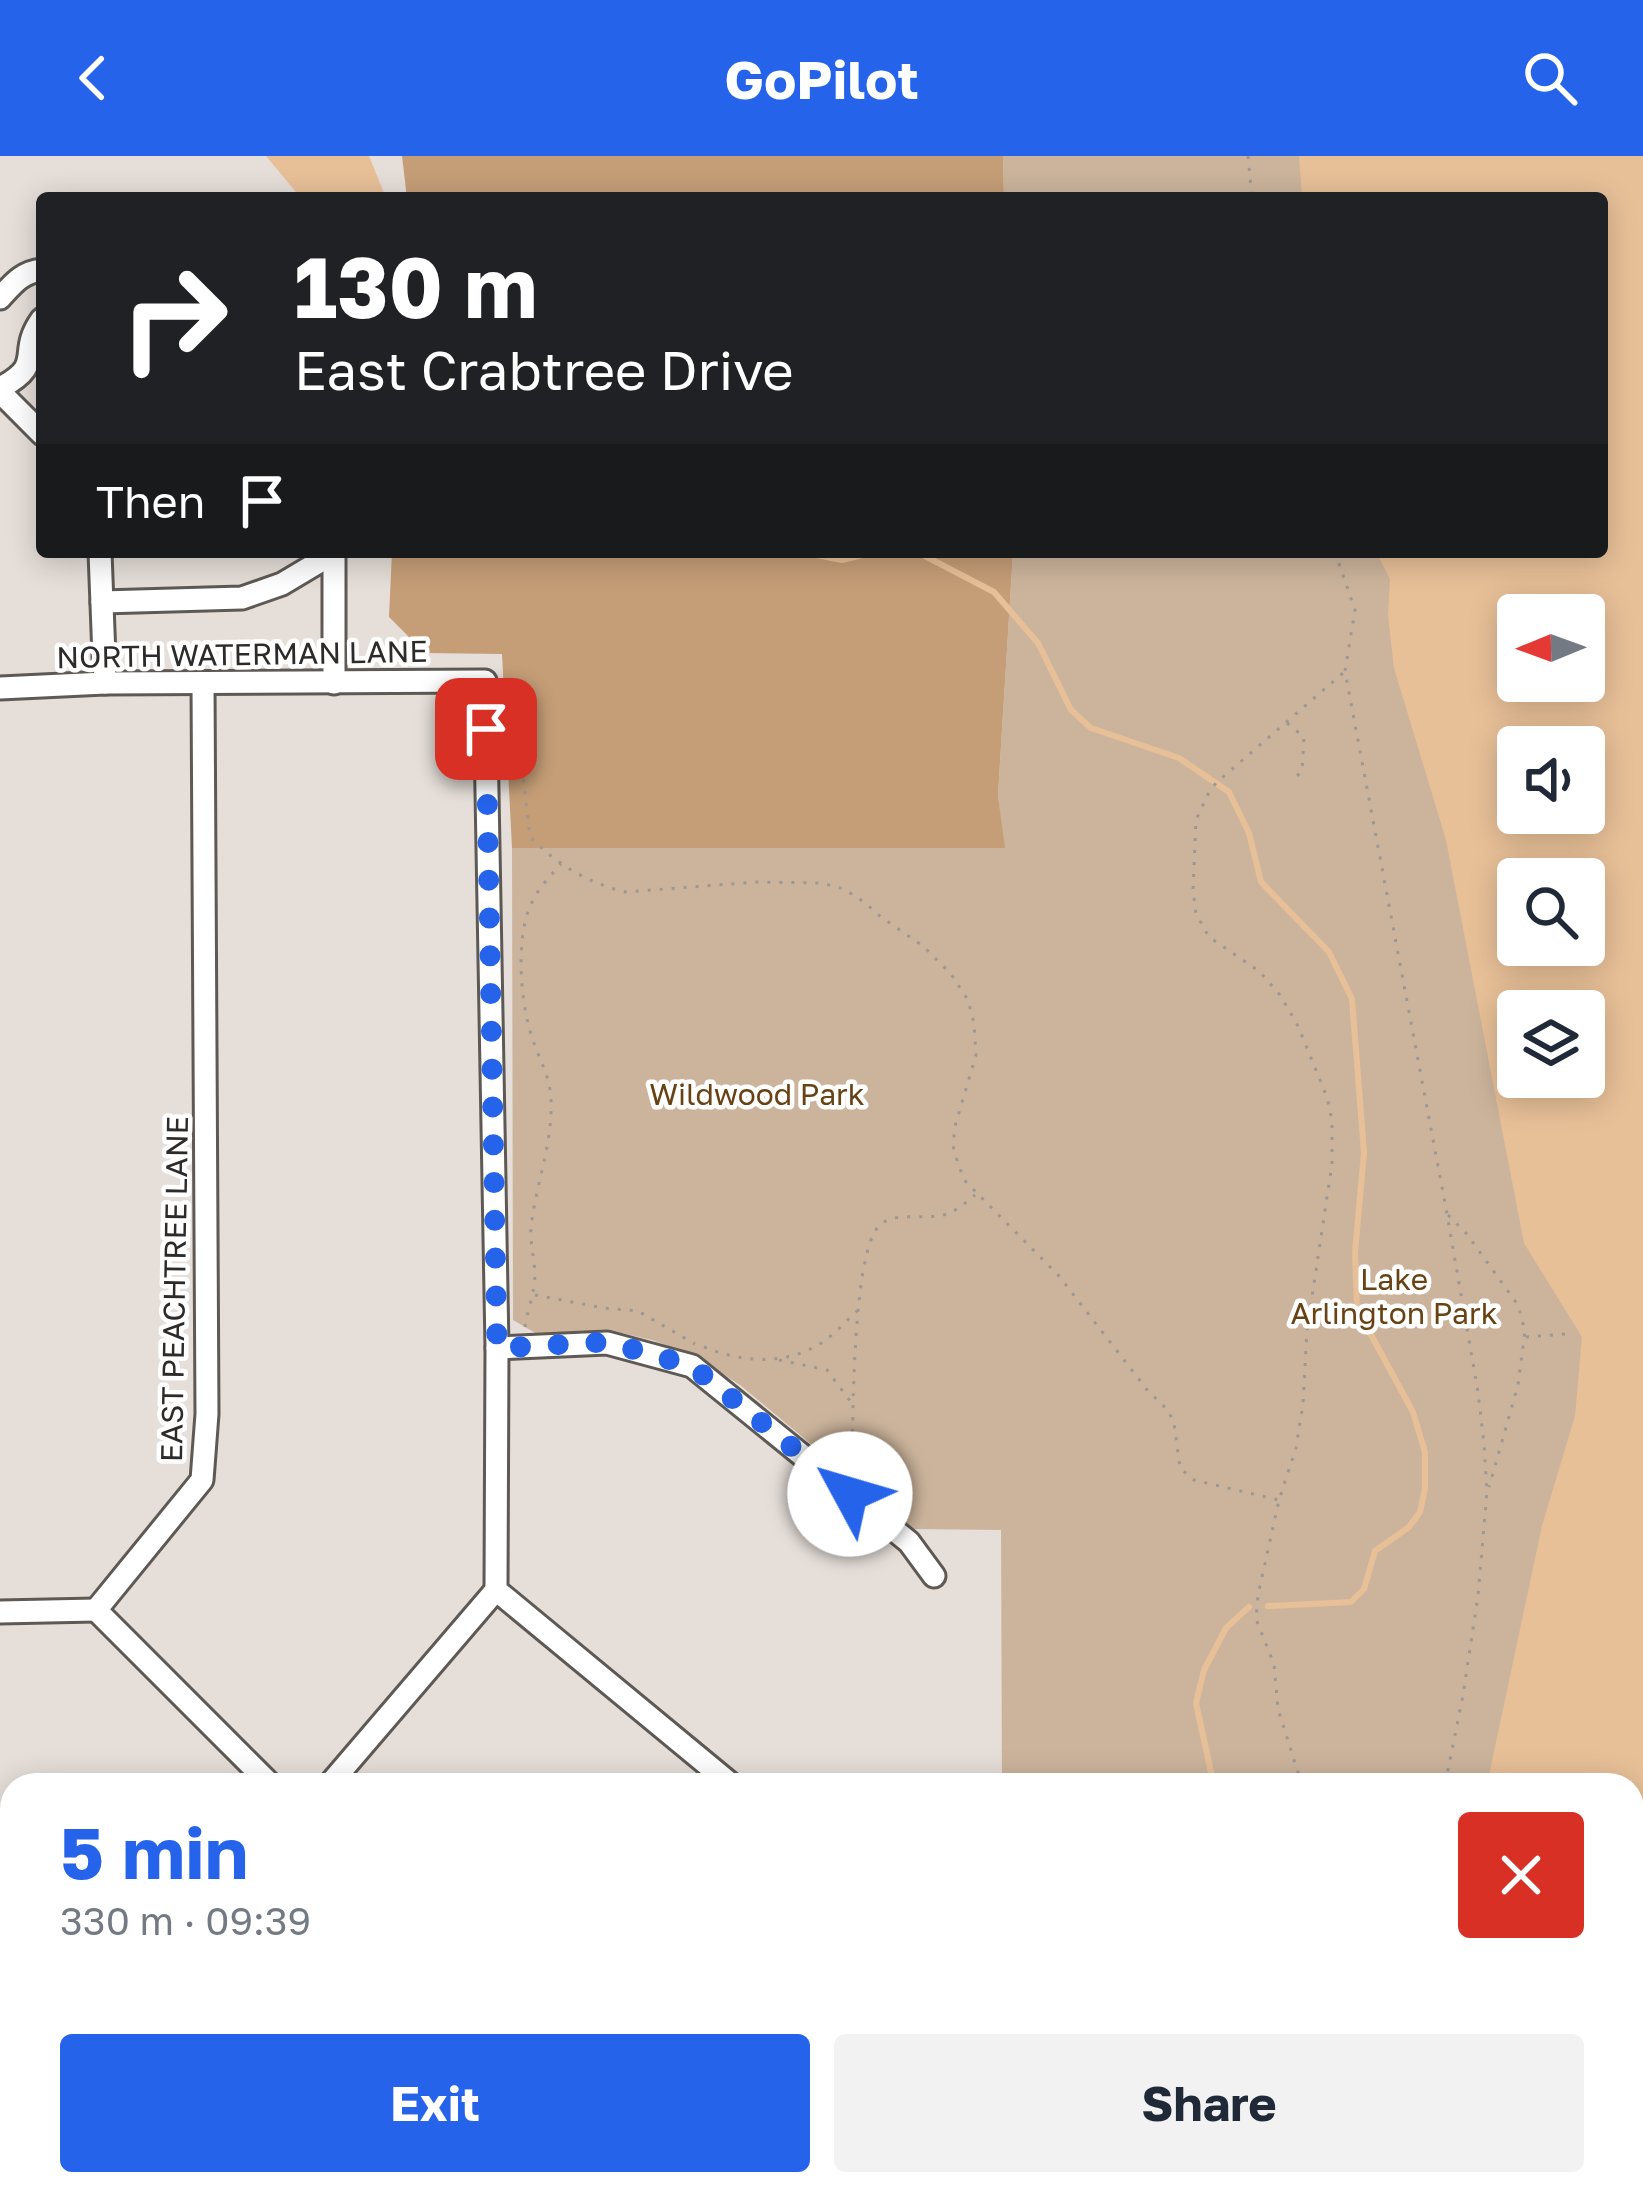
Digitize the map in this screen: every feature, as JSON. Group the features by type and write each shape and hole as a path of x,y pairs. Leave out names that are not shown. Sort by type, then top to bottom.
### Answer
{"street":[{"path":"0,298 16,280 36,271"},
{"path":"36,330 28,368 0,390 36,428"},
{"path":"100,558 105,683"},
{"path":"102,602 242,598 282,584 324,558"},
{"path":"334,558 334,682"},
{"name":"NORTH WATERMAN LANE","path":"0,688 105,683 485,682 497,1348"},
{"name":"EAST PEACHTREE LANE","path":"96,1610 202,1480 207,1414 203,684"},
{"path":"339,1773 496,1590 497,1348 607,1342 692,1366 909,1542 934,1576"},
{"path":"496,1590 717,1773"},
{"path":"0,1612 96,1610 259,1773"}],"path":[{"path":"1248,156 1251,192"},
{"path":"1337,558 1355,610 1345,671 1478,1393 1487,1491 1478,1596 1447,1773"},
{"path":"1298,1773 1278,1709 1274,1664 1256,1619 1303,1404 1307,1330 1332,1164 1332,1121 1298,1026 1280,995 1259,971 1209,937 1196,914 1193,890 1196,820 1208,792 1345,671"},
{"path":"507,710 516,717 530,837 561,864 601,886 626,892 757,882 821,883 844,889 923,946 968,1000 974,1023 976,1055 953,1146 967,1182 1059,1276 1168,1410 1180,1468 1194,1480 1279,1500"},
{"path":"1286,721 1304,737 1302,771 1295,778"},
{"path":"522,1347 533,1295 531,1228 549,1144 551,1098 547,1070 534,1046 525,1006 523,938 527,913 539,889 561,864"},
{"path":"850,1494 858,1310 867,1248 879,1226 891,1219 940,1216 956,1211 977,1193"},
{"path":"1447,1214 1518,1305 1524,1338 1518,1385 1487,1491"},
{"path":"533,1295 638,1311 724,1355 826,1370 854,1406"},
{"path":"777,1360 819,1345 858,1310"},
{"path":"1524,1338 1567,1334"}],"green space":[{"path":"1003,156 1643,156 1643,1773 1002,1773 1001,1530 913,1529 740,1385 697,1357 621,1333 537,1334 513,1320 512,848 1004,848 998,795 1013,558 1608,558 1608,192 1004,192"}],"shaded area":[{"path":"266,156 369,156 384,192 296,192"},
{"path":"402,156 1003,156 1004,192 406,192"},
{"path":"1299,156 1643,156 1643,1773 1490,1773 1542,1526 1575,1416 1582,1337 1524,1243 1446,840 1394,668 1388,615 1390,579 1379,558 1608,558 1608,192 1302,192"},
{"path":"392,558 1013,558 998,795 1005,848 512,848 502,654 425,653 389,617"}],"waterway":[{"path":"832,558 850,558"},
{"path":"929,558 994,592 1038,643 1071,710 1091,728 1179,758 1229,792 1249,833 1261,882 1329,952 1352,999 1364,1153 1355,1252 1357,1309 1413,1412 1425,1452 1425,1489 1420,1512 1409,1527 1375,1551 1364,1589 1351,1602 1268,1606"},
{"path":"1211,1773 1196,1703 1204,1670 1226,1628 1249,1607"}],"route":[{"path":"486,729 497,1348 607,1342 692,1366 850,1494"}],"park label":[{"name":"Wildwood Park","path":"757,1094"},
{"name":"Lake Arlington Park","path":"1394,1296"}]}
